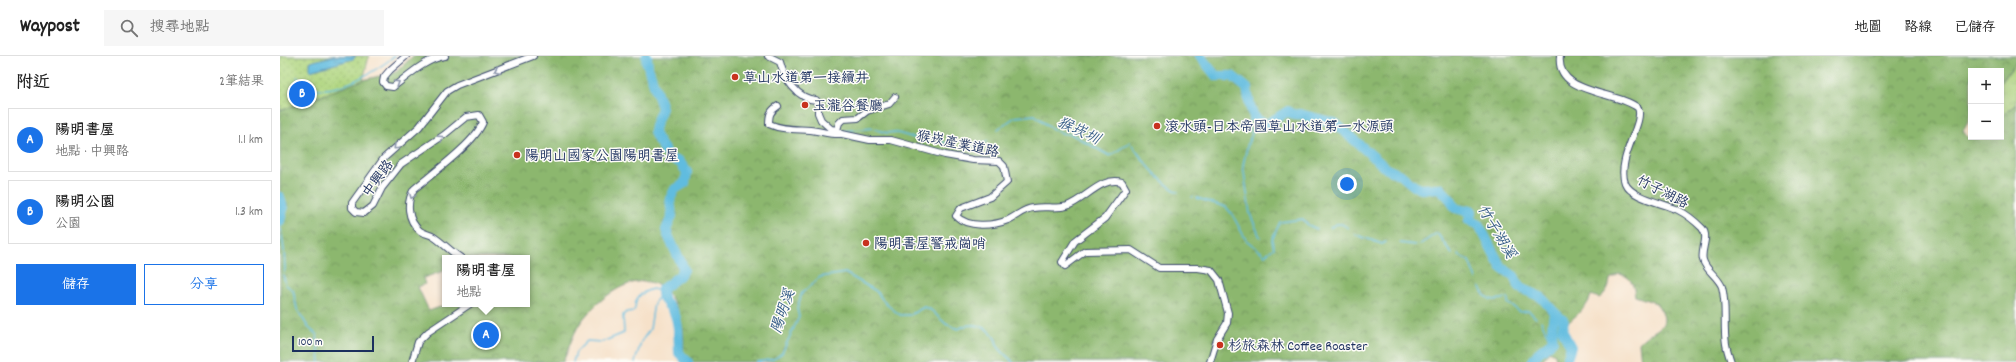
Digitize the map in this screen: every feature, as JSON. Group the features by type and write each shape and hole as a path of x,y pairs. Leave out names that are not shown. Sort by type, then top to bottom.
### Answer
{"street":[{"path":"406,56 384,77 383,82 386,86 393,87 427,62 437,57 445,56"},
{"name":"中興路","path":"457,255 433,236 420,231 411,221 408,208 414,189 468,143 481,128 483,122 479,115 466,117 444,135 401,164 382,188 373,206 364,213 356,212 352,208 352,203 384,158 419,127 447,91 457,85 533,56"},
{"name":"猴崁產業道路","path":"768,56 780,62 783,74 799,93 810,100 816,100 818,103 818,113 821,120 831,129 870,140 891,140 945,155 966,159 1000,161 1004,166 1007,182 990,197 961,208 956,216 960,220 970,224 997,223 1008,220 1025,210 1034,208 1067,206 1101,185 1122,182 1126,189 1105,218 1075,241 1062,262 1066,266 1085,251 1131,250 1159,268 1198,268 1211,270 1218,280 1228,312 1227,323 1217,339 1210,362"},
{"name":"竹子湖路","path":"1560,56 1560,66 1563,72 1575,83 1586,90 1626,100 1638,108 1640,116 1626,157 1624,179 1626,185 1635,194 1680,211 1703,230 1705,238 1701,254 1702,260 1721,286 1726,345 1731,362"},
{"path":"778,106 772,110 769,116 769,124 775,127 812,130 825,134 839,132 839,123 843,119 858,118 867,111 889,104 895,97"},
{"path":"412,362 418,342 428,332 466,307"}],"green space":[{"path":"280,56 369,56 363,80 282,110 280,109"},
{"path":"413,56 2016,56 2016,62 2004,79 2004,68 1968,68 1968,121 1963,131 1968,140 2004,140 2004,114 2016,104 2016,362 1641,362 1639,343 1660,328 1664,319 1662,312 1656,303 1635,296 1630,279 1619,274 1610,279 1607,290 1599,298 1591,295 1589,301 1583,309 1563,329 1573,347 1569,362 1556,362 1555,354 1549,351 1541,362 681,362 684,335 677,309 668,294 657,285 645,282 632,283 618,289 594,307 577,328 563,362 280,362 280,109 282,110 363,80 396,72"},
{"path":"2016,62 2016,104 2004,114 2004,104 2004,79"}],"water":[{"path":"333,56 356,56 353,59 310,71 310,62"}],"waterway":[{"path":"297,77 302,83 314,88 325,89 338,87 364,76 395,56"},
{"name":"陽明溪","path":"642,56 642,62 646,71 651,74"},
{"name":"陽明溪","path":"647,56 648,66"},
{"name":"竹子湖溪","path":"1200,56 1216,76 1232,76 1247,88 1251,110 1261,122 1267,124 1288,111 1294,115 1300,114 1335,123 1387,169 1401,175 1414,186 1421,189 1440,188 1451,200 1455,208 1466,211 1471,210 1469,220 1479,225 1501,267 1514,276 1520,288 1541,297 1554,312 1552,330 1553,341 1538,353 1532,362"},
{"name":"陽明溪","path":"649,70 662,108 655,125 655,134 668,155 673,160 679,161 687,172 685,183 675,189 670,199 672,216 666,230 684,270 679,276 662,289 662,293 664,300 677,320 679,353 688,362"},
{"path":"1251,113 1248,126 1252,134 1248,143 1243,165 1250,214 1260,237"},
{"name":"猴崁圳","path":"998,129 1015,117 1035,115 1056,131 1071,134 1110,156 1130,142"},
{"path":"845,131 872,128 887,133 894,132 925,141 934,140"},
{"name":"猴崁圳","path":"940,141 948,144"},
{"name":"猴崁圳","path":"967,148 988,141"},
{"name":"猴崁圳","path":"1132,145 1146,164 1165,183 1178,192"},
{"path":"280,197 283,209 280,221"},
{"name":"猴崁圳","path":"1197,198 1226,207 1232,214 1246,240 1265,255 1274,248 1272,240 1280,222 1303,219 1308,225 1317,229"},
{"path":"280,221 284,250 285,269 283,275 286,285 293,290 297,309 308,327 317,335 320,362"},
{"name":"猴崁圳","path":"1330,228 1336,224 1342,224 1348,228"},
{"name":"猴崁圳","path":"1419,245 1437,233 1452,254"},
{"name":"猴崁圳","path":"1354,234 1382,244 1386,242"},
{"name":"猴崁圳","path":"1400,243 1415,245"},
{"name":"猴崁圳","path":"1458,255 1469,261 1476,279"},
{"name":"陽明溪","path":"757,362 774,359 782,353 799,317 797,308 802,293 820,277 845,273 876,291 886,304 900,315 910,315 924,307 931,310 946,324 958,329 968,325 986,329 995,338 998,347 1002,352 1013,362"},
{"name":"猴崁圳","path":"1480,287 1482,292 1488,298 1494,300 1508,298 1508,303 1520,312 1529,311 1536,318"},
{"path":"573,362 576,352 587,341 602,342 624,333 623,315 627,312 634,311 636,301 640,295 652,289 662,291"},
{"path":"635,362 641,342 650,329 654,303 662,293"},
{"path":"1554,312 1564,321 1562,330 1571,347 1566,362"},
{"name":"猴崁圳","path":"1541,321 1551,342"}],"place":[{"name":"草山水道第一接續井","path":"735,77"},
{"name":"陽明公園","path":"302,94"},
{"name":"玉瀧谷餐廳","path":"805,105"},
{"name":"滾水頭-日本帝國草山水道第一水源頭","path":"1157,126"},
{"name":"陽明山國家公園陽明書屋","path":"517,155"},
{"name":"陽明書屋警戒崗哨","path":"866,243"},
{"name":"陽明書屋","path":"486,335"},
{"name":"杉旅森林 Coffee Roaster","path":"1220,345"}]}
